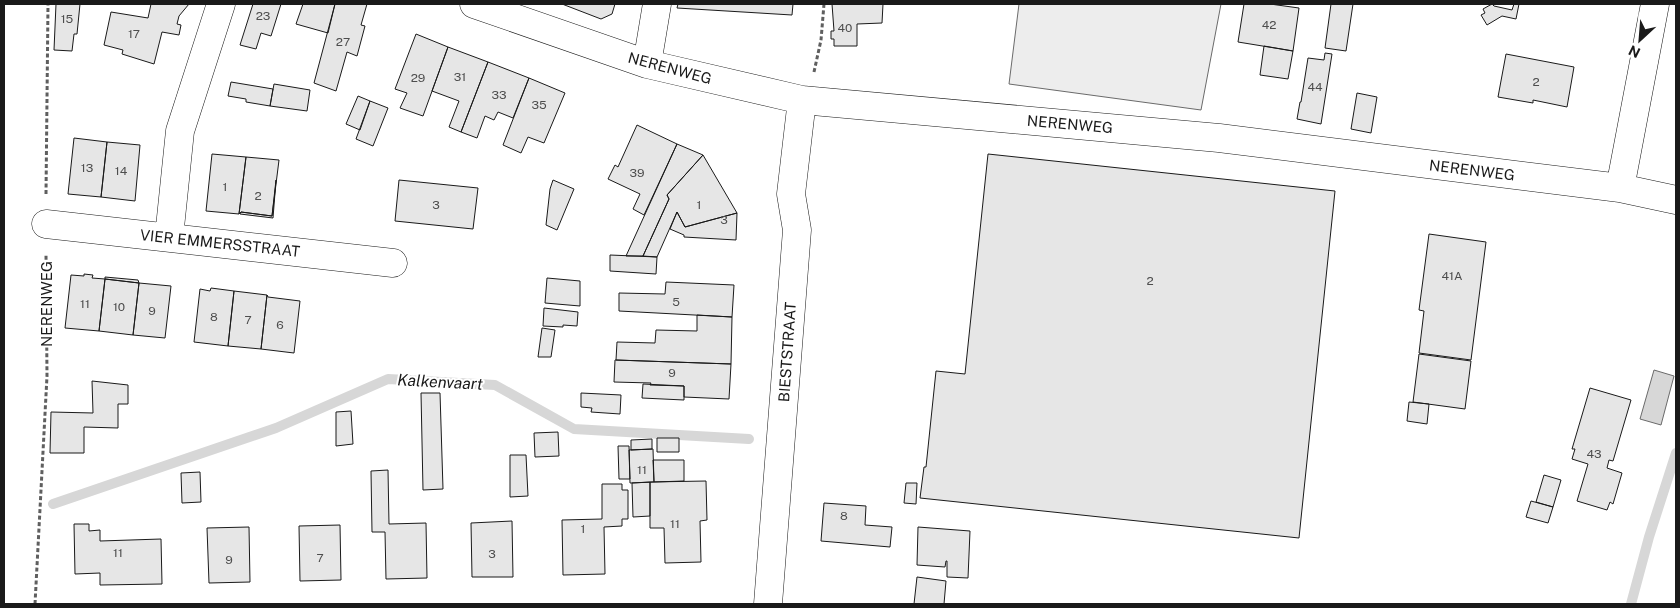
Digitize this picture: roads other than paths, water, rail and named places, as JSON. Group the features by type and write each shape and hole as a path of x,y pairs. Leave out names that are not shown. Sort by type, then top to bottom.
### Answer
{"street":[{"path":"169,237 180,131 221,4"},
{"name":"NERENWEG","path":"474,4 647,64 802,100 1219,138 1620,188 1676,200"},
{"path":"647,64 656,4"},
{"path":"1620,188 1655,4"},
{"name":"BIESTSTRAAT","path":"768,604 796,230 791,194 802,100"},
{"name":"VIER EMMERSSTRAAT","path":"46,224 393,263"}],"waterway":[{"name":"Kalkenvaart","path":"53,504 276,428 388,379 495,385 574,429 749,439"},
{"path":"1631,604 1649,537 1676,453"}]}
